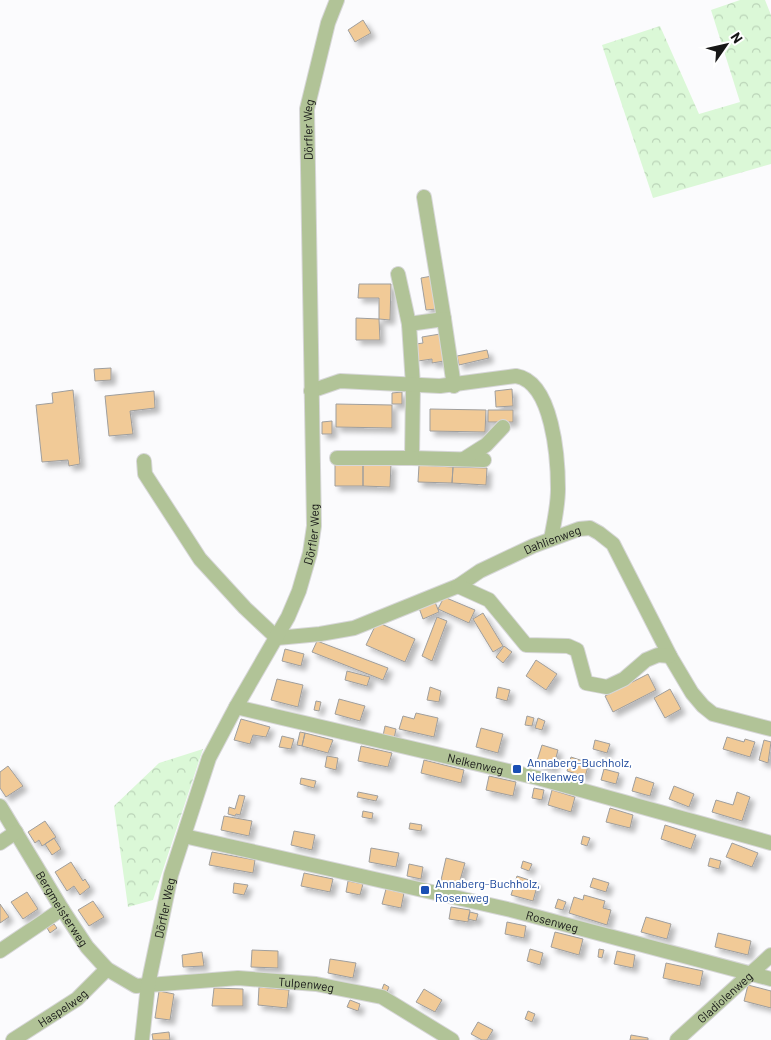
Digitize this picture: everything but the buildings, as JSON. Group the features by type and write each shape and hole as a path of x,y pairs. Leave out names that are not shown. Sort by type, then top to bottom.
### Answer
{"street":[{"name":"Dörfler Weg","path":"142,1040 143,1014 148,985 171,875 209,758 236,707 277,638 298,591 310,553 314,526 307,109 328,23 337,0"},
{"path":"424,197 454,386"},
{"path":"398,274 409,324 413,385 412,458"},
{"path":"409,324 444,319"},
{"path":"311,391 340,380 454,386 516,376 528,380 540,394 546,406 556,461 558,491 551,539"},
{"path":"464,459 486,445 503,427"},
{"path":"337,458 484,460"},
{"path":"144,461 145,474 200,559 245,608 277,638"},
{"name":"Dahlienweg","path":"277,638 320,634 354,628 458,586 480,571 551,539 579,529 590,528 613,544 670,656 692,693 703,706 713,714 771,729"},
{"path":"458,586 489,600 526,645 568,646 577,650 586,683 607,687 624,679 646,660 658,655 670,656"},
{"name":"Nelkenweg","path":"236,707 538,778 771,843"},
{"name":"Bergmeisterweg","path":"0,806 87,947 107,969 136,986 148,985"},
{"path":"0,843 16,832"},
{"name":"Rosenweg","path":"184,836 511,910 771,980"},
{"path":"0,951 62,909"},
{"name":"Gladiolenweg","path":"677,1040 771,955"},
{"name":"Haspelweg","path":"13,1040 76,999 107,969"},
{"name":"Tulpenweg","path":"148,985 238,978 316,984 382,997 452,1040"}],"green space":[{"path":"740,0 765,0 771,15 771,164 653,198 602,45 660,26 699,114 740,102 711,10"},
{"path":"203,749 153,900 128,907 114,806 159,763"}],"place":[{"name":"Annaberg-Buchholz, Nelkenweg","path":"517,769"},
{"name":"Annaberg-Buchholz, Rosenweg","path":"425,890"}]}
